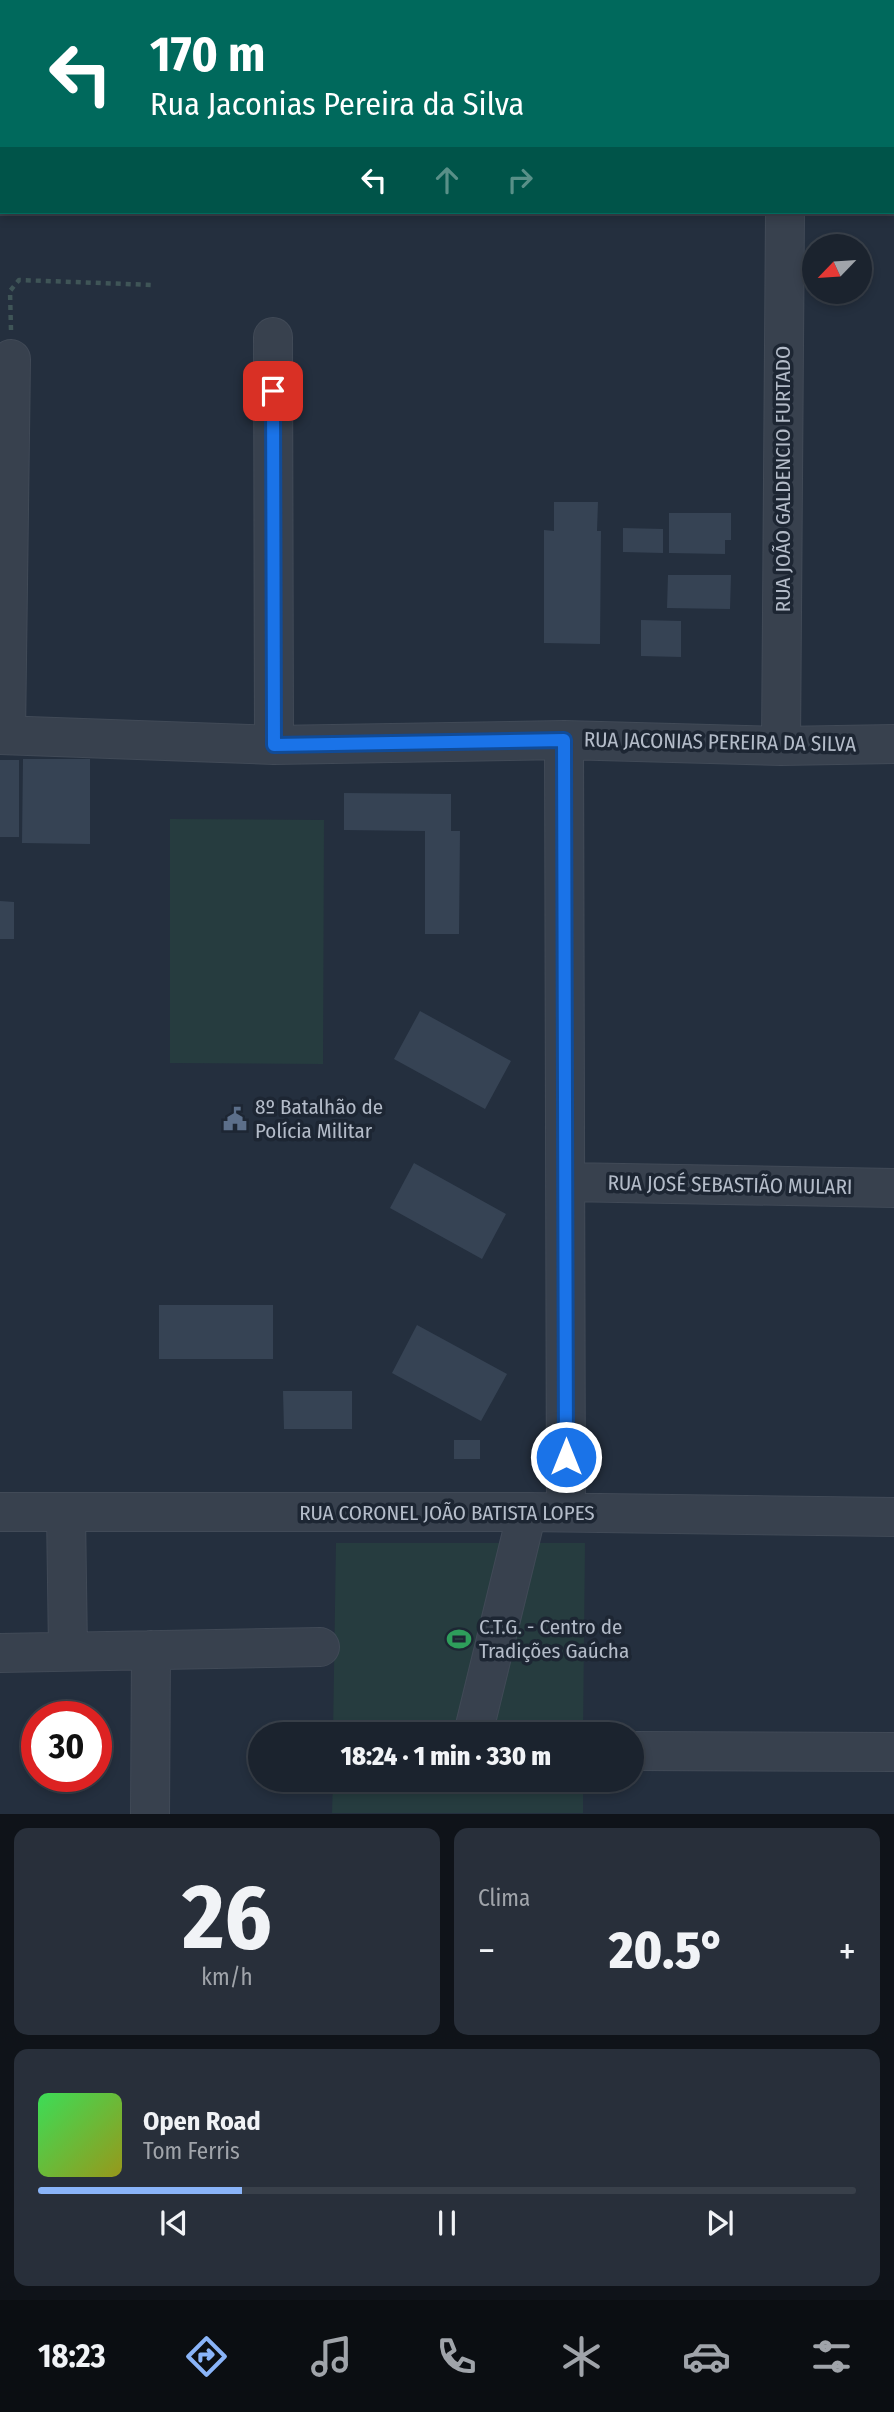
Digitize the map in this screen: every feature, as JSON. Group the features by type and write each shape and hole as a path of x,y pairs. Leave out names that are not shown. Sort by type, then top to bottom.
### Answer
{"street":[{"name":"RUA JOÃO GALDENCIO FURTADO","path":"781,746 785,214"},
{"path":"272,337 274,745"},
{"path":"3,735 12,359"},
{"name":"RUA JACONIAS PEREIRA DA SILVA","path":"3,735 274,745 564,740 781,746 894,744"},
{"path":"564,740 566,1513"},
{"name":"RUA JOSÉ SEBASTIÃO MULARI","path":"566,1182 894,1188"},
{"name":"RUA CORONEL JOÃO BATISTA LOPES","path":"0,1512 527,1512 894,1517"},
{"path":"476,1722 527,1512"},
{"path":"66,1513 68,1651"},
{"path":"0,1653 320,1647"},
{"path":"150,1814 151,1650"},
{"path":"644,1751 894,1752"}],"path":[{"path":"12,359 9,297 19,280 153,285"}],"green space":[{"path":"170,819 324,820 323,1064 170,1063"},
{"name":"C.T.G. - Centro de Tradições Gaúcha","path":"336,1543 585,1543 583,1722 333,1722"},
{"path":"333,1792 583,1792 583,1813 332,1813"}],"building":[{"path":"554,502 598,502 597,531 601,531 600,644 544,643 544,530 554,531"},
{"path":"669,513 731,513 731,540 725,540 725,554 669,553"},
{"path":"623,528 663,529 663,553 623,552"},
{"path":"668,575 731,575 730,609 667,608"},
{"path":"641,620 681,621 681,657 641,656"},
{"path":"23,759 90,759 90,844 22,843"},
{"path":"0,760 19,760 19,837 0,837"},
{"path":"344,793 451,794 451,831 460,831 459,934 425,934 425,831 344,830"},
{"path":"0,901 14,902 14,939 0,939"},
{"path":"420,1011 511,1061 485,1109 394,1059"},
{"path":"414,1163 506,1214 482,1259 390,1208"},
{"path":"159,1305 273,1305 273,1359 159,1359"},
{"path":"417,1325 507,1374 481,1421 392,1373"},
{"path":"283,1391 352,1391 352,1429 284,1429"},
{"path":"454,1440 480,1440 480,1459 454,1459"}],"place":[{"name":"8º Batalhão de Polícia Militar","path":"235,1119"},
{"name":"C.T.G. - Centro de Tradições Gaúcha","path":"459,1639"}],"route":[{"path":"273,391 274,745 564,740 566,1457"}]}
